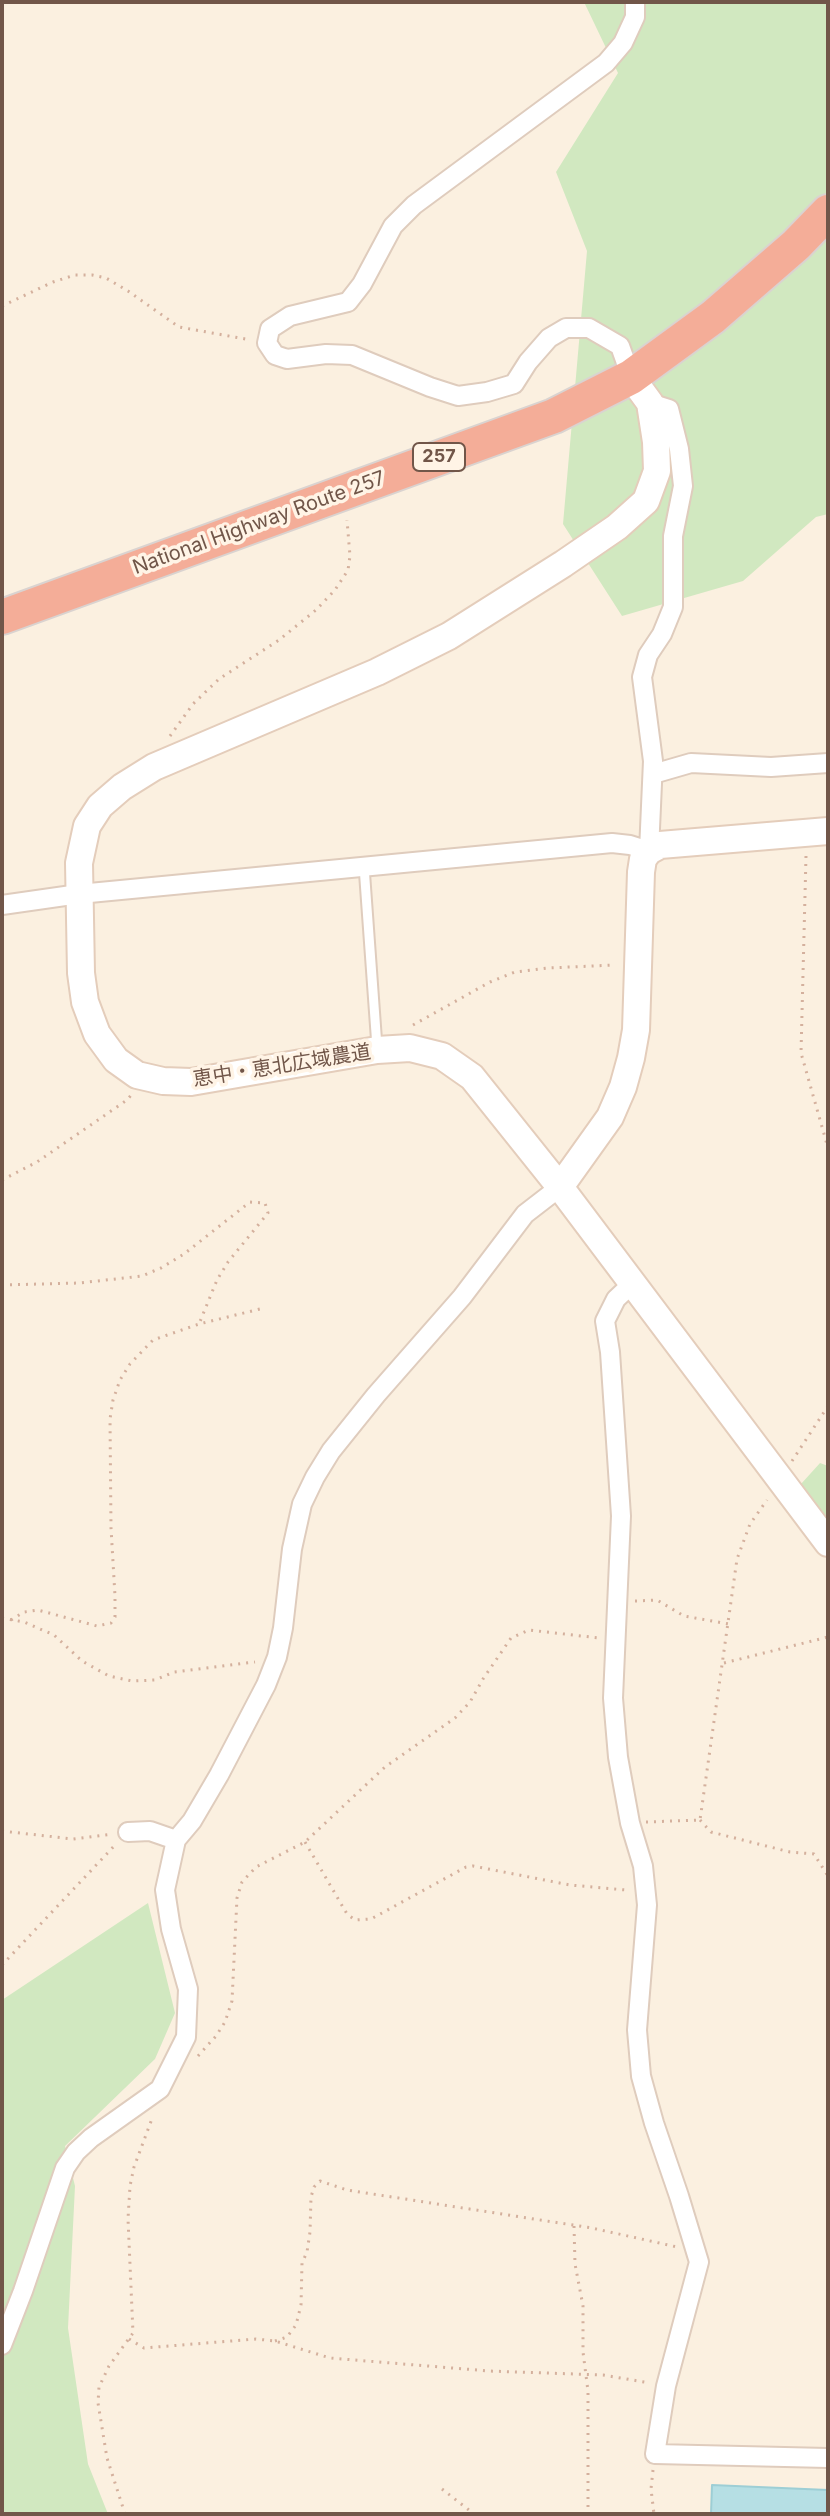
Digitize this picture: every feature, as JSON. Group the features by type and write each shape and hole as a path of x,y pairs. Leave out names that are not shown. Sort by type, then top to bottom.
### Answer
{"highway":[{"name":"National Highway Route 257","path":"2,617 554,416 640,390 713,317 796,245 828,212"}],"street":[{"path":"635,2 635,17 623,43 606,63 414,205 393,226 362,284 348,302 290,316 270,329 267,343 275,355 287,359 326,354 352,355 458,396 514,384 549,338 566,328 589,328 620,346 640,390 669,409 679,449 683,486 673,536 673,607 662,634 648,655 642,677 653,761 649,851"},
{"name":"恵中・恵北広域農道","path":"640,390 656,442 657,471 646,501 617,527 449,636 377,672 165,762 122,787 100,806 87,826 79,863 81,973 85,1002 97,1034 116,1060 137,1075 163,1081 191,1082 410,1048 442,1056 472,1077 560,1187 828,1543"},
{"path":"653,774 691,763 771,767 828,763"},
{"path":"2,2345 65,2168 91,2138 160,2089 186,2037 188,1989 171,1929 165,1890 176,1840 192,1821 219,1775 274,1665 283,1628 292,1549 302,1504 315,1477 331,1451 462,1297 525,1214 560,1187 610,1117 623,1087 636,1030 643,859 660,845 817,832"},
{"path":"2,905 79,894 612,843 649,851"},
{"path":"633,1283 616,1299 605,1321 610,1352 621,1516 613,1698 618,1757 630,1823 643,1866 647,1905 637,2030 641,2076 699,2262 666,2386 655,2454 828,2458"},
{"path":"128,1832 150,1831 176,1840"}],"lane":[{"path":"364,866 389,1049"}],"path":[{"path":"2,306 53,282 75,275 92,275 106,278 128,291 179,327 267,343"},
{"path":"165,762 163,749 193,704 219,679 279,640 316,610 348,570 348,526 341,493"},
{"path":"817,832 801,1053 828,1148"},
{"path":"389,1049 417,1022 490,982 515,972 639,964"},
{"path":"2,1180 37,1162 127,1100 141,1085 144,1076"},
{"path":"2,1285 79,1283 142,1276 184,1254 250,1202 265,1203 268,1213 228,1262 199,1324"},
{"path":"11,1620 24,1612 38,1610 97,1626 111,1623 115,1617 115,1596 110,1419 120,1380 130,1364 153,1340 199,1324 264,1308"},
{"path":"792,1461 828,1406"},
{"path":"700,1820 737,1559 750,1524 767,1500"},
{"path":"615,1599 657,1600 684,1616 729,1624"},
{"path":"2,1618 24,1622 54,1635 82,1661 109,1676 132,1681 155,1680 174,1672 246,1663 274,1665"},
{"path":"171,2069 189,2065 225,2022 232,2001 237,1898 242,1882 256,1867 305,1842 385,1767 455,1718 470,1702 499,1653 518,1633 529,1630 614,1640"},
{"path":"724,1663 828,1637"},
{"path":"630,1823 700,1820 711,1832 790,1852 814,1854 828,1876"},
{"path":"2,1831 73,1839 128,1832"},
{"path":"2,1965 128,1832"},
{"path":"305,1842 347,1914 355,1920 371,1919 473,1866 570,1885 645,1891"},
{"path":"125,2514 107,2458 98,2403 99,2387 102,2377 133,2333 130,2186 156,2106 155,2093"},
{"path":"275,2341 287,2337 296,2325 301,2305 302,2263 310,2232 311,2197 320,2181 347,2190 648,2239 696,2253"},
{"path":"574,2226 575,2264 583,2306 588,2514"},
{"path":"129,2339 144,2348 242,2339 275,2341 330,2358 462,2369 603,2375 666,2386"},
{"path":"654,2514 651,2489 655,2454"},
{"path":"442,2489 474,2514"}],"green space":[{"path":"584,2 828,2 828,514 816,517 743,581 622,616 563,524 587,251 556,172 618,73"},
{"path":"820,1463 828,1466 828,1521 801,1484"},
{"path":"148,1903 175,2013 155,2059 65,2146 75,2186 68,2328 88,2464 108,2514 2,2514 2,2000"}],"water":[{"path":"712,2485 828,2490 828,2514 711,2514"}]}
